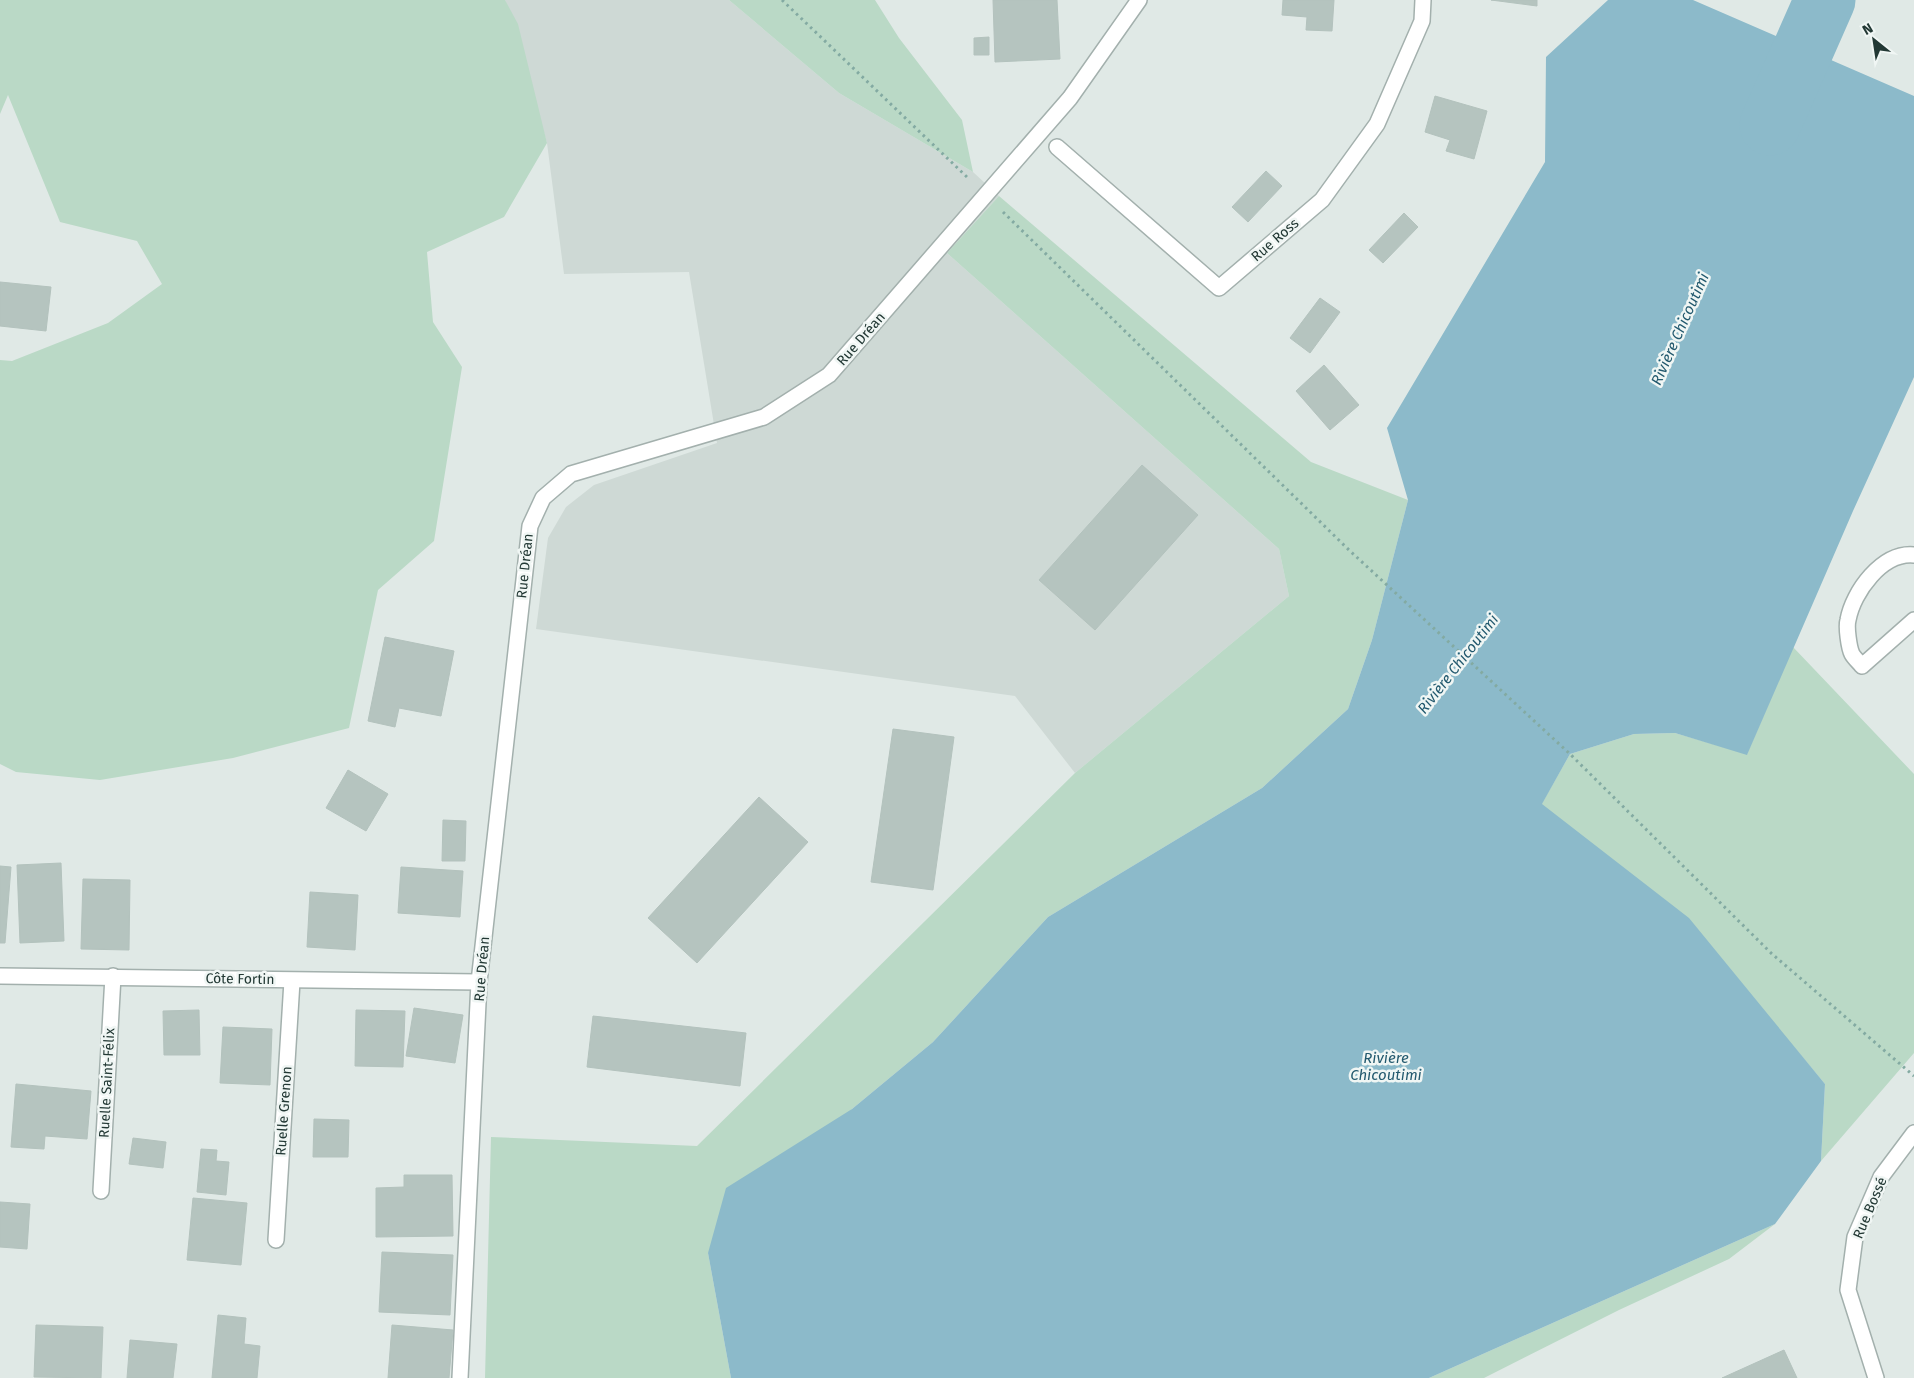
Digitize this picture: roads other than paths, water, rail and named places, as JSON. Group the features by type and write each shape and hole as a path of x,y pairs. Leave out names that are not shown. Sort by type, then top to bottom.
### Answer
{"street":[{"name":"Rue Dréan","path":"460,1378 479,982 530,526 543,498 571,474 764,417 829,375 987,196 1070,98 1139,0"},
{"name":"Rue Ross","path":"1057,147 1219,288 1322,200 1377,124 1422,21 1423,0"},
{"path":"1914,555 1905,554 1885,563 1864,583 1847,621 1851,653 1862,666 1914,620"},
{"name":"Côte Fortin","path":"0,976 479,982"},
{"name":"Ruelle Saint-Félix","path":"101,1191 113,976"},
{"name":"Ruelle Grenon","path":"276,1240 292,981"},
{"name":"Rue Bossé","path":"1876,1378 1848,1290 1855,1237 1881,1177 1914,1133"}],"water":[{"name":"Rivière Chicoutimi","path":"1608,0 1693,0 1914,96 1914,377 1853,511 1747,755 1675,733 1634,734 1570,754 1542,804 1689,918 1825,1084 1821,1161 1775,1224 1429,1378 731,1378 708,1253 726,1188 852,1109 933,1042 1048,917 1262,788 1348,709 1372,640 1408,500 1387,428 1545,162 1546,57"}],"waterway":[{"name":"Rivière Chicoutimi","path":"1770,125 1825,0"}]}
